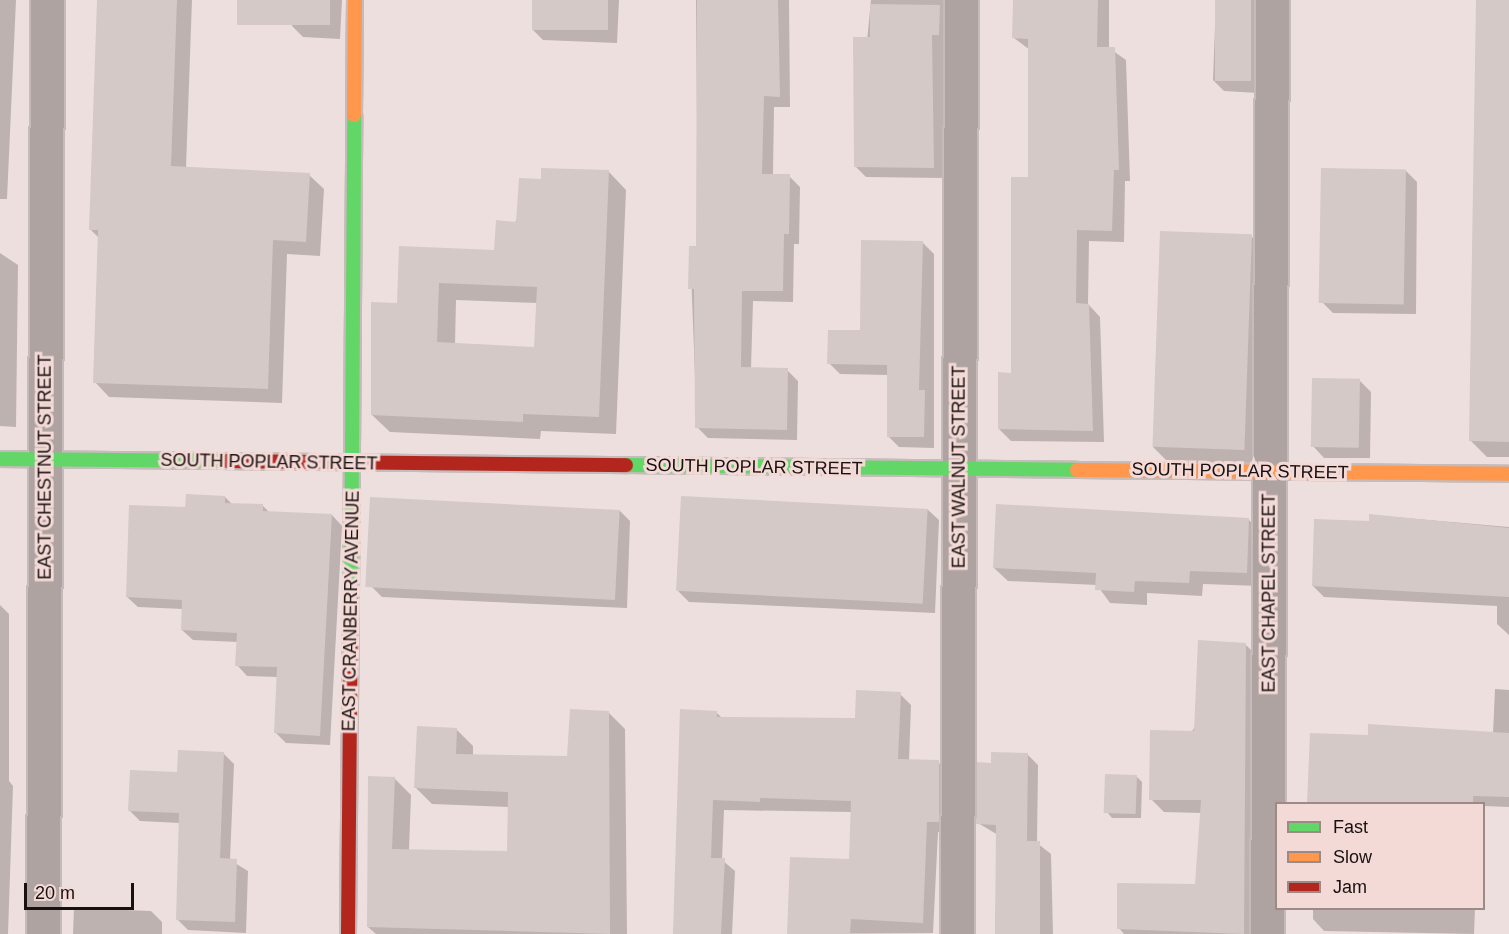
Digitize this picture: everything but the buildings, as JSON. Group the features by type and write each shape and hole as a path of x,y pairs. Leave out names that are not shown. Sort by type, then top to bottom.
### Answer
{"main road":[{"name":"EAST CRANBERRY AVENUE","path":"348,934 355,0"},
{"name":"SOUTH POPLAR STREET","path":"0,459 1509,474"}],"street":[{"name":"EAST CHESTNUT STREET","path":"43,934 47,0"},
{"name":"EAST WALNUT STREET","path":"957,934 961,0"},
{"name":"EAST CHAPEL STREET","path":"1267,934 1272,0"}],"traffic: fast":[{"path":"351,593 354,115"},
{"path":"0,459 227,461"},
{"path":"626,465 1077,470"}],"traffic: slow":[{"path":"354,115 355,0"},
{"path":"1077,470 1509,474"}],"traffic: jam":[{"path":"227,461 626,465"},
{"path":"348,934 351,593"}]}
